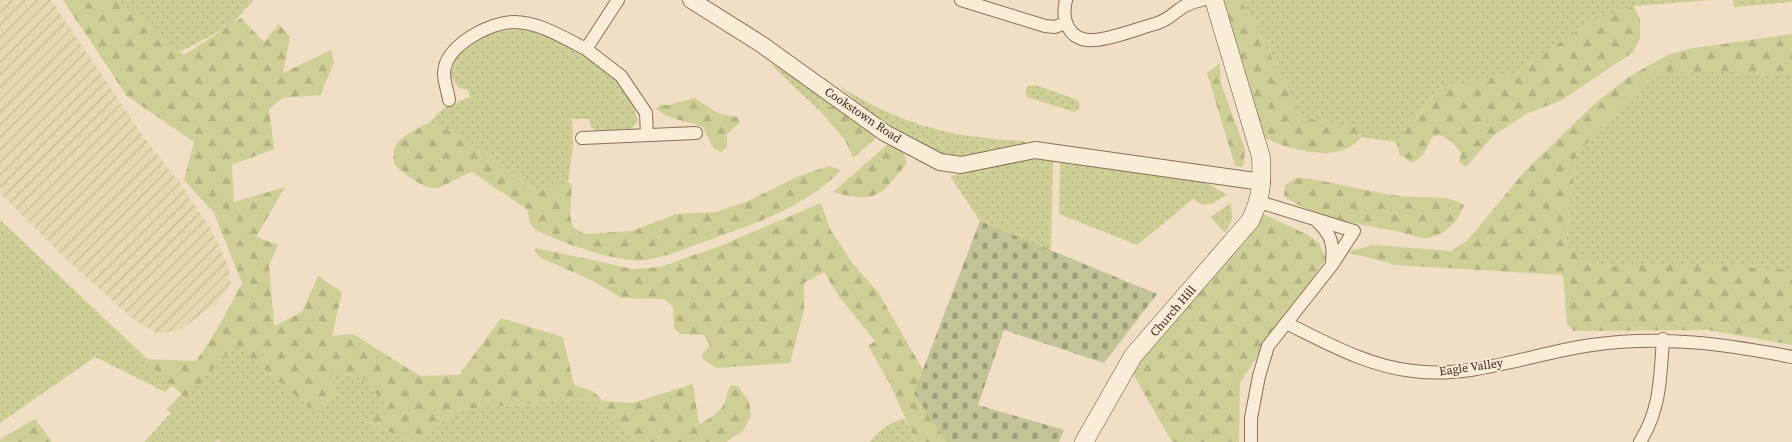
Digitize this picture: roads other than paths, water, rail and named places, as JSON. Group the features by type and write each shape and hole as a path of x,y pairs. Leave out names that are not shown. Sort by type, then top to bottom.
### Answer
{"main road":[{"name":"Church Hill","path":"1084,442 1133,356 1250,220 1259,202 1262,182 1261,157 1214,0"}],"street":[{"path":"586,49 618,0"},
{"name":"Cookstown Road","path":"691,0 761,44 885,133 940,162 961,166 1035,150 1262,182"},
{"path":"961,0 1046,26 1064,23"},
{"path":"1066,0 1064,23 1077,36 1094,40 1158,23 1165,20 1184,4 1202,0"},
{"path":"449,100 444,73 452,51 481,30 513,22 543,28 586,49 621,76 646,113 647,135"},
{"path":"582,138 696,133"},
{"path":"1251,442 1252,418 1259,376 1268,346 1332,265 1354,231 1259,202"},
{"path":"1315,220 1328,231 1334,248 1332,265"},
{"name":"Eagle Valley","path":"1286,323 1362,359 1393,368 1436,373 1485,367 1592,345 1663,339 1731,346 1792,356"},
{"path":"1640,442 1651,424 1656,410 1663,339"}]}
